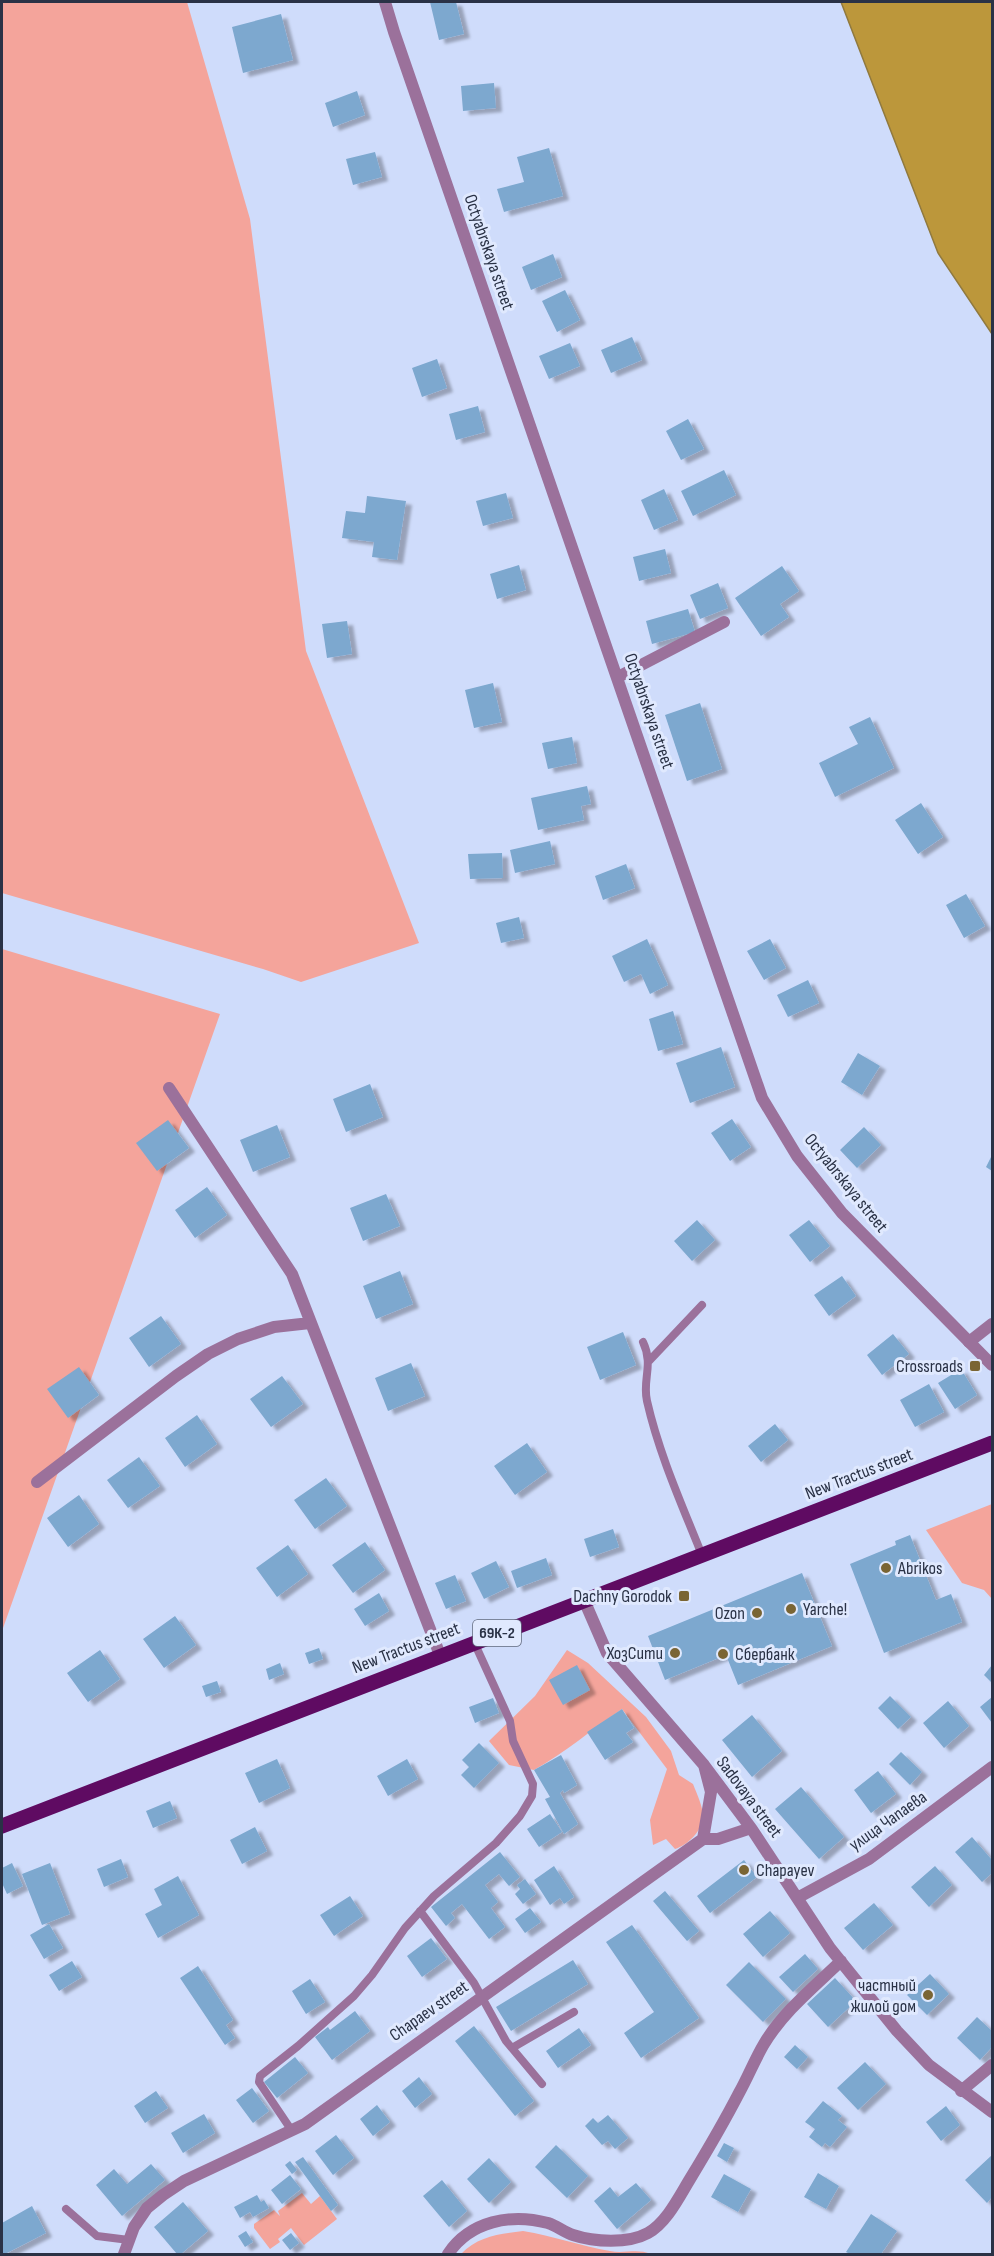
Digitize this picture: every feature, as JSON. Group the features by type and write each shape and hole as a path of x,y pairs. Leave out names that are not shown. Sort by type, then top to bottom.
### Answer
{"main road":[{"name":"New Tractus street","path":"2,1826 993,1443"}],"street":[{"name":"Octyabrskaya street","path":"385,2 762,1098 797,1156 842,1213 993,1365"},
{"path":"618,677 724,622"},
{"path":"169,1088 292,1274 440,1655"},
{"path":"37,1482 208,1354 238,1339 274,1327 310,1323"},
{"path":"969,1342 993,1324"},
{"name":"Sadovaya street","path":"584,1600 598,1638 607,1653 704,1765 752,1828 799,1897 830,1948 897,2031 929,2065 961,2091 993,2112"},
{"path":"704,1765 711,1792 703,1839 718,1839 752,1828"},
{"name":"улица Чапаева","path":"799,1897 868,1858 993,1767"},
{"name":"Chapaev street","path":"124,2254 134,2227 147,2208 184,2181 292,2131 703,1839"},
{"path":"448,2254 466,2233 501,2220 531,2219 551,2224 573,2235 597,2240 629,2239 651,2231 665,2217 684,2189 718,2132 764,2043 791,2009 841,1961"},
{"path":"961,2091 993,2065"}],"lane":[{"path":"649,1360 702,1305"},
{"path":"643,1342 649,1353 646,1398 675,1489 702,1555"},
{"path":"292,2131 258,2079 354,1996 420,1911 468,1865 496,1843 520,1816 532,1796 533,1784 513,1741 510,1721 474,1642"},
{"path":"420,1911 474,1983 513,2049 542,2084"},
{"path":"513,2049 574,2012"},
{"path":"66,2209 97,2236 129,2240"}],"shaded area":[{"path":"2,2 187,2 250,219 306,651 419,943 301,982 2,893"},
{"path":"841,2 992,2 992,334 938,253"},
{"path":"2,949 220,1014 2,1631"},
{"path":"992,1504 992,1599 984,1590 962,1583 926,1530"},
{"path":"567,1650 588,1663 646,1717 671,1751 679,1775 693,1784 703,1817 694,1837 685,1844 675,1849 666,1839 653,1845 650,1820 667,1769 622,1709 534,1770 509,1765 489,1741 535,1696"},
{"path":"302,2193 311,2204 320,2196 337,2219 304,2245 291,2228 278,2239 280,2242 270,2249 254,2228 254,2224 274,2210 280,2216 278,2211"},
{"path":"523,2231 610,2251 641,2251 651,2254 461,2254 474,2243 482,2240"}],"building":[{"path":"430,2 456,2 464,34 439,40"},
{"path":"281,14 293,60 243,73 232,27"},
{"path":"494,83 496,108 463,111 461,86"},
{"path":"357,91 365,115 333,127 325,103"},
{"path":"549,148 563,196 504,212 497,189 524,182 517,157"},
{"path":"375,152 382,177 353,185 346,159"},
{"path":"553,254 562,277 531,290 522,267"},
{"path":"565,290 580,320 557,332 542,301"},
{"path":"632,337 642,360 611,373 601,350"},
{"path":"570,343 580,366 549,379 539,356"},
{"path":"437,359 447,388 422,397 412,368"},
{"path":"478,406 485,432 456,440 449,414"},
{"path":"688,419 704,449 681,460 666,431"},
{"path":"724,470 736,495 693,516 681,491"},
{"path":"664,489 678,520 654,530 641,500"},
{"path":"506,493 513,518 483,526 476,501"},
{"path":"367,496 406,501 397,560 372,557 374,542 342,538 346,511 365,513"},
{"path":"665,549 671,573 639,581 633,557"},
{"path":"519,565 526,590 497,599 490,574"},
{"path":"782,566 799,591 780,604 789,617 761,636 735,598"},
{"path":"718,583 728,608 700,619 690,595"},
{"path":"688,609 695,632 652,644 646,621"},
{"path":"347,621 352,654 327,658 322,624"},
{"path":"493,683 502,722 474,728 465,690"},
{"path":"700,703 722,769 687,781 665,715"},
{"path":"870,717 894,768 835,797 819,763 858,744 849,727"},
{"path":"572,737 577,763 548,769 542,743"},
{"path":"587,786 591,804 581,806 584,820 538,830 531,798"},
{"path":"921,803 943,837 918,854 895,820"},
{"path":"550,841 555,864 515,873 510,850"},
{"path":"502,853 503,878 470,879 468,854"},
{"path":"626,864 635,888 603,900 595,876"},
{"path":"966,894 985,926 964,938 946,905"},
{"path":"519,917 524,938 501,943 496,923"},
{"path":"647,939 668,985 650,994 641,974 624,982 612,956"},
{"path":"770,939 786,968 764,980 747,951"},
{"path":"808,980 819,1003 788,1017 777,995"},
{"path":"673,1011 683,1044 658,1051 649,1019"},
{"path":"721,1047 735,1087 690,1103 676,1063"},
{"path":"858,1053 880,1066 862,1095 841,1082"},
{"path":"370,1084 383,1117 346,1132 333,1099"},
{"path":"732,1119 751,1147 730,1161 711,1133"},
{"path":"168,1120 189,1148 157,1171 136,1143"},
{"path":"277,1125 290,1157 253,1172 240,1140"},
{"path":"864,1127 881,1145 857,1168 840,1150"},
{"path":"992,1155 992,1171 986,1167"},
{"path":"207,1187 227,1215 195,1238 175,1210"},
{"path":"386,1194 400,1226 363,1241 350,1208"},
{"path":"697,1220 715,1240 692,1261 674,1241"},
{"path":"809,1220 830,1246 810,1262 789,1235"},
{"path":"400,1271 413,1304 376,1319 363,1286"},
{"path":"842,1276 856,1296 829,1316 814,1295"},
{"path":"161,1316 181,1344 149,1367 129,1338"},
{"path":"623,1332 636,1365 600,1380 587,1347"},
{"path":"893,1334 909,1354 882,1375 867,1355"},
{"path":"411,1363 425,1396 388,1411 375,1378"},
{"path":"79,1367 99,1395 68,1418 47,1389"},
{"path":"961,1369 977,1395 955,1409 938,1383"},
{"path":"282,1376 303,1404 271,1427 250,1399"},
{"path":"929,1384 944,1412 915,1427 900,1400"},
{"path":"197,1415 217,1444 185,1467 165,1438"},
{"path":"775,1424 788,1440 761,1462 748,1446"},
{"path":"527,1443 547,1472 515,1495 494,1466"},
{"path":"139,1457 160,1486 128,1508 107,1480"},
{"path":"326,1478 347,1506 315,1529 294,1500"},
{"path":"79,1495 99,1524 68,1547 47,1518"},
{"path":"613,1529 619,1547 590,1557 584,1539"},
{"path":"910,1535 936,1600 951,1594 962,1622 884,1653 850,1564 896,1545 895,1541"},
{"path":"365,1542 385,1570 353,1593 332,1565"},
{"path":"288,1545 308,1574 277,1597 256,1568"},
{"path":"546,1558 552,1575 517,1588 511,1571"},
{"path":"496,1561 509,1587 484,1599 471,1573"},
{"path":"802,1573 832,1646 738,1685 726,1655 665,1680 648,1636"},
{"path":"455,1575 466,1601 446,1609 435,1583"},
{"path":"379,1593 389,1611 365,1626 354,1609"},
{"path":"175,1616 196,1645 164,1668 143,1639"},
{"path":"319,1648 323,1659 309,1664 305,1653"},
{"path":"100,1650 120,1679 88,1702 67,1673"},
{"path":"280,1663 284,1674 269,1680 266,1669"},
{"path":"577,1665 590,1690 563,1705 549,1680"},
{"path":"992,1665 992,1683 984,1675"},
{"path":"217,1681 221,1692 206,1697 202,1686"},
{"path":"890,1696 911,1717 898,1729 878,1708"},
{"path":"992,1697 992,1723 980,1707"},
{"path":"493,1698 499,1713 475,1723 469,1707"},
{"path":"948,1701 969,1726 944,1748 923,1723"},
{"path":"622,1709 634,1728 626,1733 633,1742 605,1760 587,1732"},
{"path":"752,1715 782,1751 752,1777 722,1740"},
{"path":"479,1743 499,1763 474,1788 461,1775 469,1767 462,1760"},
{"path":"901,1752 922,1772 910,1785 889,1764"},
{"path":"561,1755 577,1785 560,1793 578,1824 564,1834 545,1799 550,1797 534,1770"},
{"path":"277,1759 290,1788 259,1803 245,1773"},
{"path":"407,1759 418,1779 388,1796 377,1776"},
{"path":"878,1771 896,1794 871,1813 854,1790"},
{"path":"801,1787 844,1837 819,1859 775,1809"},
{"path":"170,1801 177,1818 153,1828 146,1811"},
{"path":"550,1814 562,1832 539,1847 527,1829"},
{"path":"255,1827 267,1851 242,1864 230,1840"},
{"path":"972,1837 992,1860 992,1873 982,1882 955,1852"},
{"path":"500,1852 520,1877 509,1886 499,1874 485,1885 498,1902 491,1908 505,1927 489,1939 462,1904 451,1913 455,1918 446,1926 431,1907"},
{"path":"121,1859 128,1877 104,1887 97,1869"},
{"path":"744,1860 757,1877 710,1913 697,1896"},
{"path":"12,1863 23,1886 7,1894 2,1883 2,1868"},
{"path":"50,1863 70,1914 42,1925 22,1874"},
{"path":"554,1866 574,1897 564,1904 560,1898 550,1905 534,1880"},
{"path":"935,1866 952,1885 929,1907 911,1887"},
{"path":"178,1876 199,1915 158,1938 145,1914 162,1905 154,1889"},
{"path":"525,1879 536,1894 523,1904 515,1894 520,1889 517,1885"},
{"path":"665,1891 699,1931 687,1941 653,1901"},
{"path":"350,1896 363,1916 334,1936 320,1915"},
{"path":"874,1903 893,1925 863,1950 844,1928"},
{"path":"530,1908 541,1922 525,1933 515,1919"},
{"path":"770,1911 790,1933 763,1957 743,1934"},
{"path":"49,1924 63,1948 44,1959 30,1935"},
{"path":"632,1925 699,2018 641,2058 624,2033 654,2012 606,1942"},
{"path":"431,1938 447,1959 422,1977 407,1956"},
{"path":"805,1954 818,1969 793,1992 779,1977"},
{"path":"573,1960 588,1984 511,2031 496,2007"},
{"path":"72,1961 82,1977 59,1991 49,1975"},
{"path":"749,1962 786,1999 763,2022 726,1985"},
{"path":"198,1966 233,2020 226,2025 235,2038 225,2045 180,1978"},
{"name":"частный жилой дом","path":"930,1974 949,1994 927,2015 907,1995"},
{"path":"835,1978 856,2001 828,2027 807,2004"},
{"path":"310,1979 325,2002 306,2014 292,1991"},
{"path":"355,2011 370,2031 332,2060 315,2037 328,2027 330,2030"},
{"path":"977,2017 992,2031 992,2047 980,2060 957,2038"},
{"path":"474,2026 534,2101 515,2116 455,2041"},
{"path":"579,2028 591,2045 558,2068 546,2051"},
{"path":"795,2045 808,2057 797,2069 784,2057"},
{"path":"295,2057 308,2073 277,2098 264,2082"},
{"path":"865,2062 886,2084 858,2110 837,2088"},
{"path":"419,2077 432,2094 415,2108 402,2091"},
{"path":"252,2088 269,2111 253,2123 236,2100"},
{"path":"156,2091 168,2108 145,2123 134,2106"},
{"path":"823,2101 842,2116 838,2120 847,2127 830,2147 825,2143 822,2147 809,2137 815,2129 805,2122"},
{"path":"377,2105 390,2122 373,2136 360,2119"},
{"path":"946,2106 960,2125 941,2141 926,2122"},
{"path":"204,2114 215,2133 183,2153 171,2133"},
{"path":"608,2115 628,2138 615,2149 608,2141 602,2145 585,2126 593,2118 598,2123"},
{"path":"336,2135 354,2158 333,2175 315,2151"},
{"path":"724,2143 734,2148 727,2162 717,2156"},
{"path":"556,2145 588,2176 567,2198 535,2167"},
{"path":"992,2155 992,2197 987,2203 965,2180"},
{"path":"303,2157 338,2205 331,2211 295,2162"},
{"path":"489,2158 511,2182 489,2203 467,2179"},
{"path":"290,2161 297,2170 292,2174 285,2165"},
{"path":"151,2164 165,2180 122,2216 96,2185 114,2169 127,2184"},
{"path":"818,2173 839,2186 826,2209 804,2197"},
{"path":"724,2174 751,2189 738,2212 711,2197"},
{"path":"290,2175 301,2189 282,2204 271,2190"},
{"path":"442,2180 467,2211 449,2227 423,2196"},
{"path":"636,2183 651,2200 617,2229 594,2201 610,2187 618,2197"},
{"path":"257,2195 261,2202 264,2200 269,2208 253,2217 250,2212 240,2218 234,2207"},
{"path":"183,2202 208,2231 181,2254 177,2254 154,2227"},
{"path":"32,2206 46,2233 2,2254 2,2223"},
{"path":"871,2214 897,2231 881,2254 846,2252"},
{"path":"246,2231 253,2242 245,2247 238,2236"},
{"path":"291,2233 299,2243 290,2250 282,2240"}],"place":[{"name":"Crossroads","path":"975,1366"},
{"name":"Abrikos","path":"886,1568"},
{"name":"Dachny Gorodok","path":"684,1596"},
{"name":"Yarche!","path":"791,1609"},
{"name":"Ozon","path":"757,1613"},
{"name":"ХозСити","path":"675,1653"},
{"name":"Сбербанк","path":"723,1654"},
{"name":"Chapayev","path":"744,1870"},
{"name":"частный жилой дом","path":"928,1995"}]}
